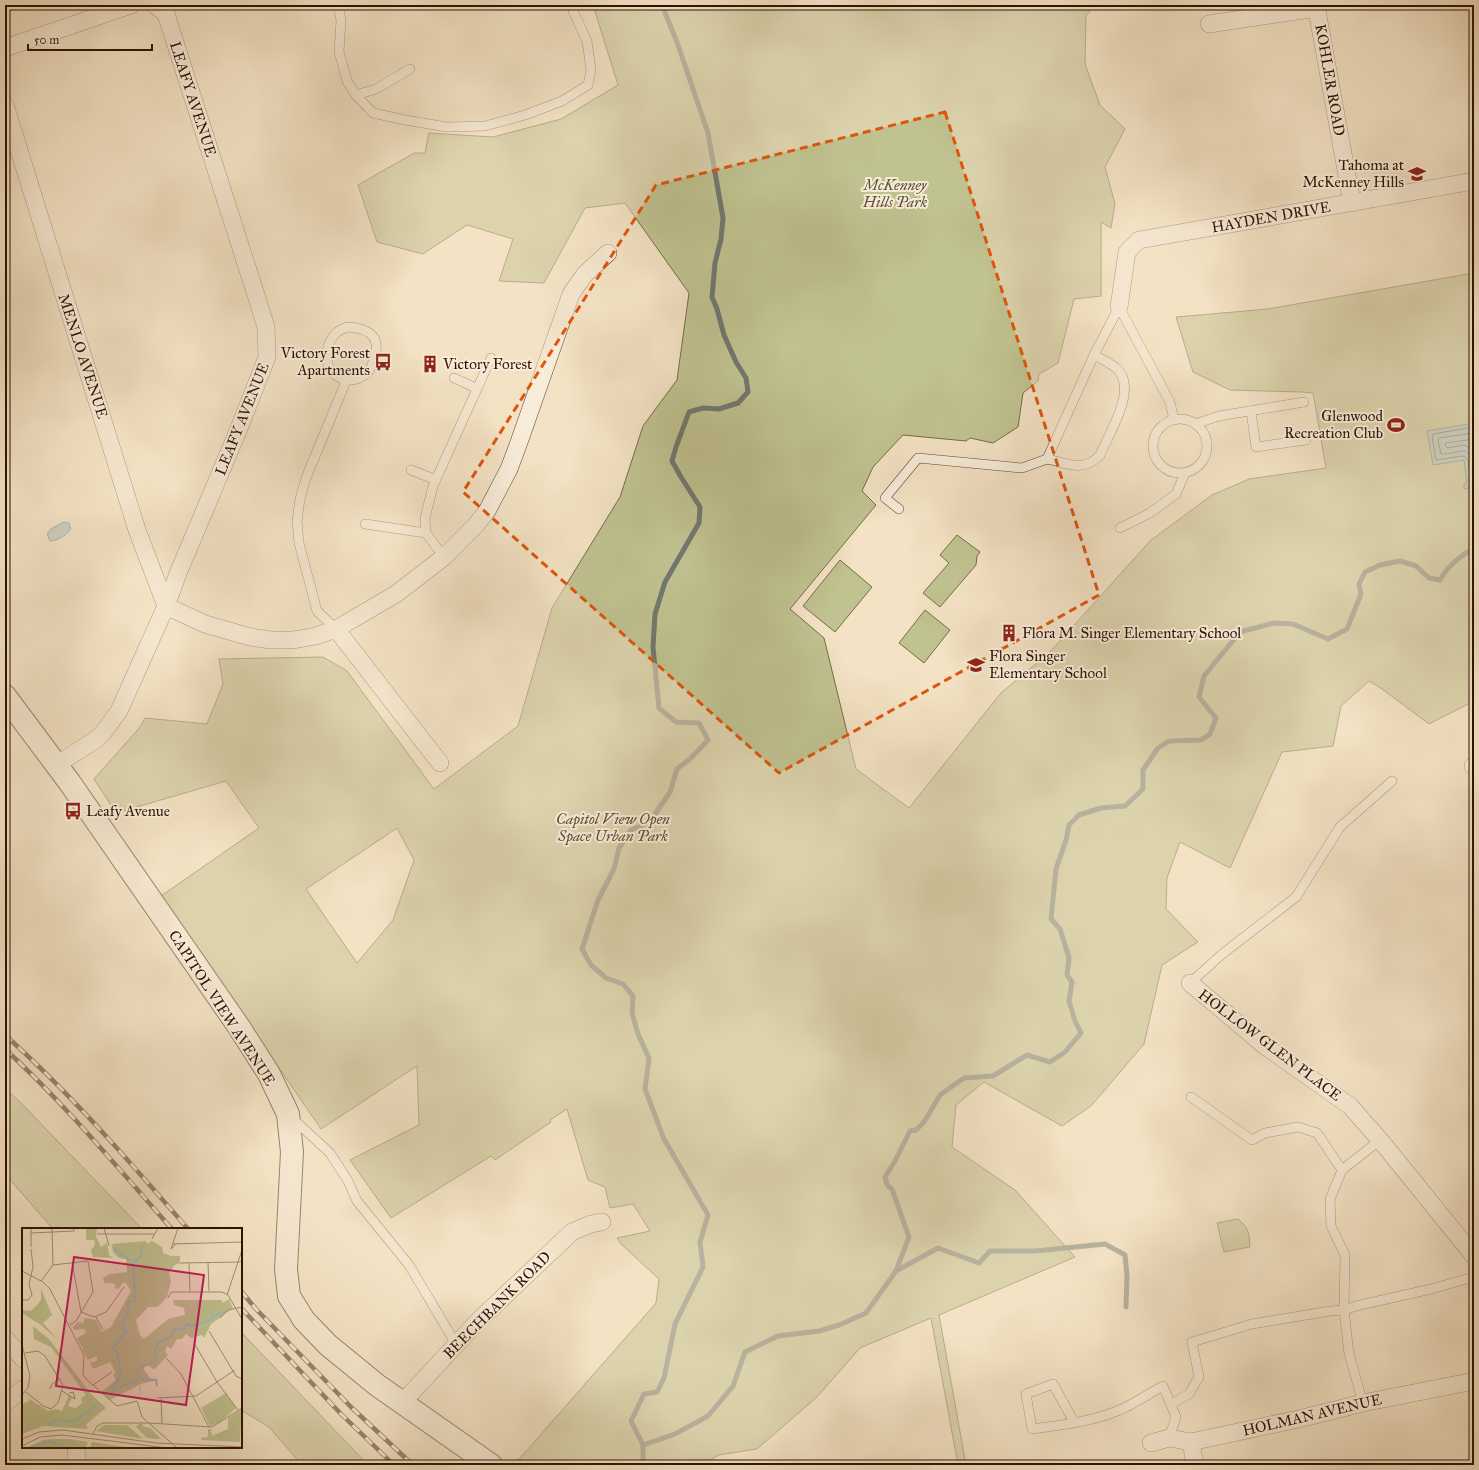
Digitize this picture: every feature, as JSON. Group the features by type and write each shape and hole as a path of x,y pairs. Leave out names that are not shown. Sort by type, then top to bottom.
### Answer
{"main road":[{"name":"CAPITOL VIEW AVENUE","path":"5,696 56,765 239,1027 269,1074 288,1114 292,1152 286,1269 289,1296 304,1320 328,1345 377,1385 491,1465"}],"street":[{"path":"5,48 131,5"},
{"path":"1209,24 1317,6"},
{"name":"KOHLER ROAD","path":"1317,6 1352,203"},
{"name":"LEAFY AVENUE","path":"56,765 102,734 119,711 166,606 179,570 238,431 267,357 266,327 164,8"},
{"name":"MENLO AVENUE","path":"5,105 137,530 166,606"},
{"name":"HAYDEN DRIVE","path":"1119,307 1127,252 1139,240 1474,180"},
{"path":"166,606 205,624 250,637 272,640 293,640 316,636 336,628 396,594 444,558 475,526 487,511 511,463 571,294 585,274 608,253"},
{"path":"336,628 440,763"},
{"name":"HOLLOW GLEN PLACE","path":"1190,983 1265,1046 1350,1106 1380,1140 1474,1256"},
{"name":"BEECHBANK ROAD","path":"402,1403 456,1344 572,1232 591,1224 602,1222"},
{"path":"5,1338 22,1358"},
{"name":"HOLMAN AVENUE","path":"1151,1443 1168,1438 1191,1442 1303,1418 1364,1403 1474,1381"},
{"path":"5,1403 22,1390"},
{"path":"1191,1442 1195,1465"},
{"path":"76,1448 77,1465"}],"lane":[{"path":"338,5 342,20 340,52 347,81 356,95 373,113 447,127 485,126 524,115 562,101 588,85 591,70 587,41 573,11"},
{"path":"368,5 383,5"},
{"path":"356,95 376,89 410,69"},
{"path":"1047,459 1094,356 1119,307"},
{"path":"1119,307 1170,402 1174,420"},
{"path":"347,327 358,328 369,333 375,340 378,347 368,372 356,380 346,381 337,376 331,370 327,362 327,353 331,339 337,332 347,327"},
{"path":"899,509 885,498 918,458 1022,468 1047,459 1075,466 1089,464 1096,460 1100,455 1124,397 1123,382 1117,369 1107,361 1094,356"},
{"path":"444,558 426,533 425,518 433,486 476,388 491,358"},
{"path":"454,378 476,388"},
{"path":"336,628 317,611 299,543 297,521 300,499 306,478 346,381"},
{"path":"1195,424 1219,416 1304,402"},
{"path":"1251,411 1256,447 1306,440"},
{"path":"1174,420 1187,420 1195,424 1205,437 1205,455 1200,463 1185,473 1175,473 1167,470 1159,464 1154,456 1152,447 1158,430 1165,424 1174,420"},
{"path":"411,470 436,480"},
{"path":"1120,528 1150,513 1176,494 1185,473"},
{"path":"365,524 426,533"},
{"name":"HOLLOW GLEN PLACE","path":"1190,983 1221,955 1296,897 1340,827 1392,781"},
{"path":"1191,1097 1252,1140 1265,1133 1298,1127 1317,1133 1342,1170"},
{"path":"288,1114 330,1153 348,1181 357,1201 409,1265 456,1344"},
{"path":"1364,1403 1349,1354 1344,1310 1346,1255 1331,1226 1330,1199 1342,1170 1380,1140"},
{"path":"1171,1404 1189,1394 1199,1377 1192,1342 1252,1324 1344,1310 1474,1278"},
{"path":"1074,1422 1053,1384 1026,1394 1032,1429 1074,1422 1092,1419 1117,1411 1164,1386 1176,1417 1168,1438"}],"highlighted area":[{"path":"945,112 1099,595 779,773 463,492 656,185"}],"green space":[{"path":"593,5 1095,5 1086,16 1085,64 1100,105 1125,129 1105,167 1115,204 1111,228 1101,222 1101,296 1074,299 1058,363 1039,374 1038,381 1023,393 1018,427 993,443 970,438 966,441 903,435 873,467 862,491 876,505 790,609 824,638 856,769 909,808 1001,693 1050,652 1151,540 1212,495 1249,479 1326,468 1313,393 1230,390 1193,372 1176,317 1268,309 1474,273 1474,701 1429,724 1369,681 1341,706 1333,746 1282,752 1230,868 1180,842 1167,878 1166,909 1198,942 1162,965 1144,1044 1091,1106 1062,1126 984,1082 956,1105 952,1147 1015,1190 1075,1257 939,1315 966,1465 958,1465 931,1318 860,1348 817,1397 757,1449 719,1455 701,1465 514,1465 656,1303 659,1279 621,1244 617,1238 650,1231 633,1204 610,1208 605,1187 588,1180 567,1109 550,1120 551,1122 495,1160 491,1156 391,1218 350,1160 419,1125 417,1066 321,1129 161,896 259,828 226,781 116,813 94,779 140,727 145,718 207,724 223,684 219,659 323,657 347,671 434,789 518,726 552,608 620,497 643,426 677,380 689,293 625,203 585,208 544,283 499,281 513,239 467,225 423,254 377,242 358,185 414,153 425,153 429,133 493,137 561,119 618,85","holes":["397,828 414,860 393,920 357,963 306,889"]},
{"path":"957,535 980,552 977,556 976,565 940,607 923,593 949,563 940,555"},
{"path":"840,560 872,587 835,632 803,606"},
{"path":"925,610 950,630 924,663 899,643"},
{"path":"5,1088 141,1228 52,1228 5,1174"},
{"path":"1238,1219 1248,1231 1250,1247 1224,1252 1217,1223"},
{"path":"242,1333 368,1465 302,1465 269,1427 242,1411"}],"water":[{"path":"1474,423 1474,487 1464,489 1464,484 1467,483 1464,460 1433,465 1427,431"},
{"path":"64,522 69,523 71,529 62,537 50,541 47,534 51,529"}],"waterway":[{"path":"643,1465 643,1445 631,1421 644,1394 657,1392 664,1378 675,1324 703,1267 700,1242 708,1215 664,1139 645,1089 649,1058 638,1034 632,1013 633,996 623,984 606,978 591,965 582,949 598,900 614,869 619,848 631,830 649,823 670,792 677,769 691,758 708,740 699,723 676,722 659,708 653,647 655,614 665,582 699,523 700,507 672,461 689,412 703,408 719,409 738,403 748,392 746,378 736,362 724,335 712,297 715,263 721,239 723,218 708,133 677,42 665,13 664,5"},
{"path":"643,1445 675,1434 708,1416 733,1386 745,1352 778,1336 819,1331 839,1325 866,1313 896,1271 909,1237 892,1189 887,1185 885,1177 910,1131 916,1130 924,1122 940,1095 964,1078 993,1076 1027,1055 1050,1062 1065,1052 1081,1033 1075,1021 1069,1001 1072,982 1067,975 1069,958 1060,929 1051,919 1056,869 1066,840 1069,825 1079,815 1101,808 1125,806 1143,789 1143,770 1158,748 1169,741 1201,740 1210,734 1216,718 1199,697 1204,676 1240,632 1274,623 1293,624 1328,639 1347,629 1361,594 1359,584 1365,572 1380,565 1400,561 1416,566 1429,578 1440,580 1446,570 1464,554 1474,548"},
{"path":"896,1271 938,1248 979,1263 990,1251 1035,1251 1105,1244 1125,1255 1127,1276 1126,1307"}],"railway":[{"path":"5,1035 77,1105 187,1228"},
{"path":"5,1049 70,1114 171,1228"},
{"path":"242,1292 256,1309 351,1407 413,1465"},
{"path":"242,1309 341,1414 394,1465"}],"place":[{"name":"Tahoma at McKenney Hills","path":"1417,174"},
{"name":"Victory Forest Apartments","path":"383,362"},
{"name":"Victory Forest","path":"430,364"},
{"name":"Glenwood Recreation Club","path":"1396,425"},
{"name":"Flora M. Singer Elementary School","path":"1009,633"},
{"name":"Flora Singer Elementary School","path":"976,665"},
{"name":"Leafy Avenue","path":"73,811"}],"park label":[{"name":"McKenney Hills Park","path":"895,194"},
{"name":"Capitol View Open Space Urban Park","path":"613,828"}]}
